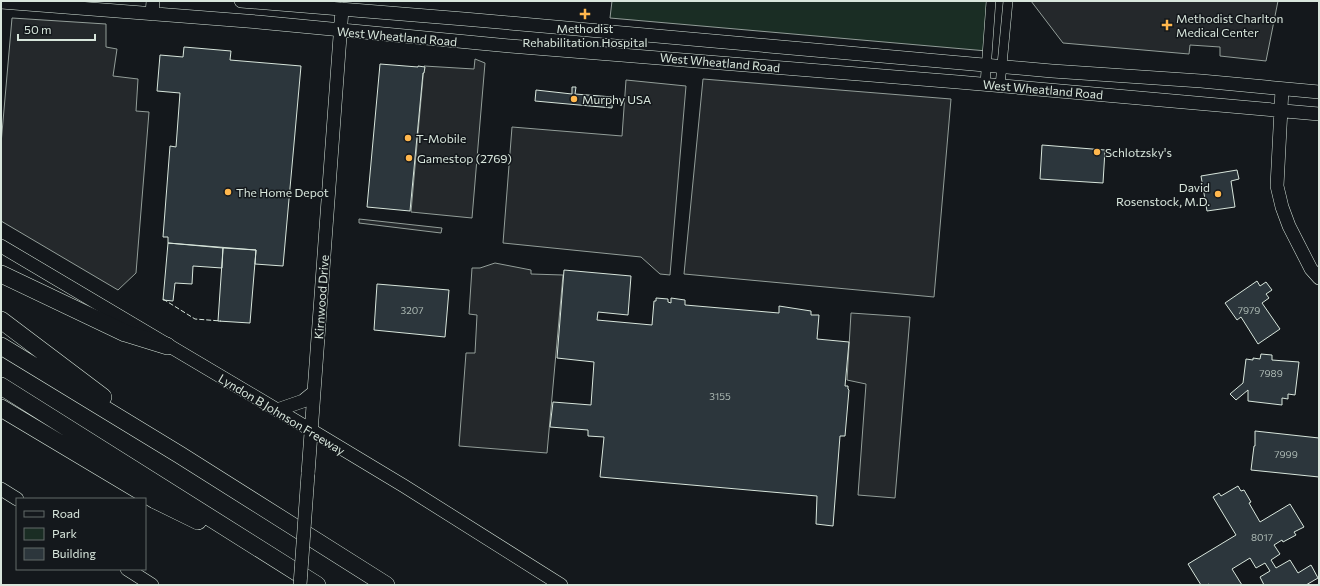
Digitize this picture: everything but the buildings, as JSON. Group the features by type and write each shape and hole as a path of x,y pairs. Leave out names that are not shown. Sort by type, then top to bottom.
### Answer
{"highway":[{"path":"1,274 125,333 167,346"},
{"path":"1,320 180,455"},
{"path":"1,346 180,455 386,585"},
{"path":"1,386 318,585"},
{"path":"1,408 155,500 275,559"},
{"path":"349,561 396,585"}],"main road":[{"name":"West Wheatland Road","path":"241,1 1002,67 1201,81 1319,92"},
{"name":"West Wheatland Road","path":"3,2 153,7 258,22 340,31 985,84 1319,114"},
{"name":"Kirnwood Drive","path":"300,585 342,9"},
{"path":"1282,88 1277,183 1282,207 1289,226 1311,269 1319,278"},
{"name":"Lyndon B Johnson Freeway","path":"1,246 404,486 561,585"},
{"path":"277,410 302,401 314,392"},
{"path":"1,489 16,498"},
{"path":"129,570 152,585"}],"street":[{"path":"985,84 991,1"},
{"path":"1000,86 1008,1"}],"green space":[{"path":"612,1 992,1 987,51 610,18"}],"shaded area":[{"path":"1031,1 1278,1 1266,61 1220,56 1220,47 1190,45 1189,54 1063,43"},
{"path":"12,18 106,24 106,47 117,49 113,76 138,79 136,111 149,112 136,273 118,290 1,221 1,144"},
{"path":"475,59 485,63 472,218 411,212 424,66 474,69"},
{"path":"703,79 951,99 934,297 684,274"},
{"path":"626,80 686,86 670,275 660,274 641,257 503,243 512,127 622,136"},
{"path":"359,219 442,228 441,233 359,223"},
{"path":"495,263 531,270 531,274 563,275 547,453 459,446 466,353 475,353 477,315 469,314 472,268 480,268"},
{"path":"851,313 910,317 895,498 858,495 866,384 847,380"}],"fence":[{"path":"163,299 195,319 221,321"}],"place":[{"name":"Methodist Rehabilitation Hospital","path":"585,14"},
{"name":"Methodist Charlton Medical Center","path":"1167,25"},
{"name":"Murphy USA","path":"574,99"},
{"name":"T-Mobile","path":"408,138"},
{"name":"Schlotzsky's","path":"1097,152"},
{"name":"Gamestop (2769)","path":"409,158"},
{"name":"The Home Depot","path":"228,192"},
{"name":"David Rosenstock, M.D.","path":"1218,194"}]}
